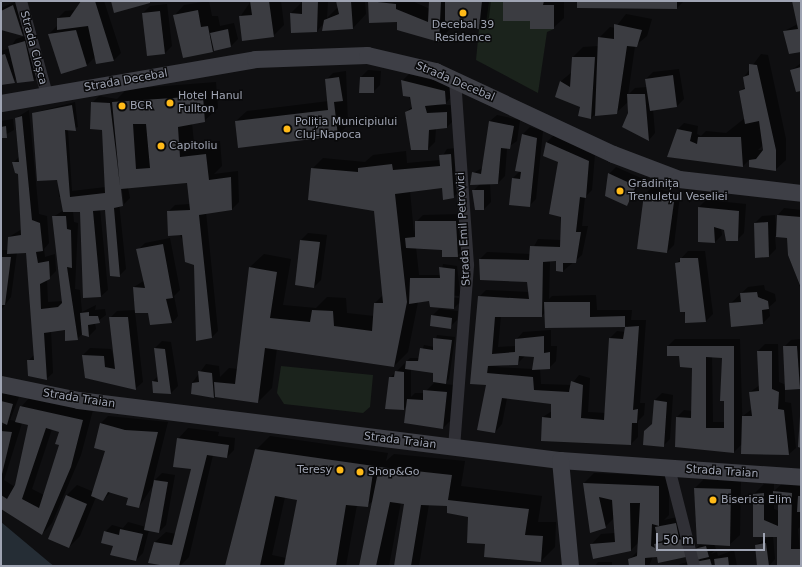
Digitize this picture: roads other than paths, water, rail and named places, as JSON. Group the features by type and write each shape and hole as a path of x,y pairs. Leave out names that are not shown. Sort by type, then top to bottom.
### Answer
{"main road":[{"name":"Strada Decebal","path":"1,103 211,65 307,56 367,55 398,60 455,81 667,175 701,183 801,193"},
{"name":"Strada Traian","path":"1,384 78,400 454,448 560,460 801,477"},
{"path":"560,460 570,566"}],"street":[{"name":"Strada Cloșca","path":"20,1 47,95"},
{"name":"Strada Emil Petrovici","path":"454,448 468,265 455,81"},
{"path":"669,468 694,566"}],"place":[{"name":"Decebal 39 Residence","path":"463,13"},
{"name":"Hotel Hanul Fullton","path":"170,103"},
{"name":"BCR","path":"122,106"},
{"name":"Poliția Municipiului Cluj-Napoca","path":"287,129"},
{"name":"Capitoliu","path":"161,146"},
{"name":"Grădinița Trenulețul Veseliei","path":"620,191"},
{"name":"Teresy","path":"340,470"},
{"name":"Shop&Go","path":"360,472"},
{"name":"Biserica Elim","path":"713,500"}]}
